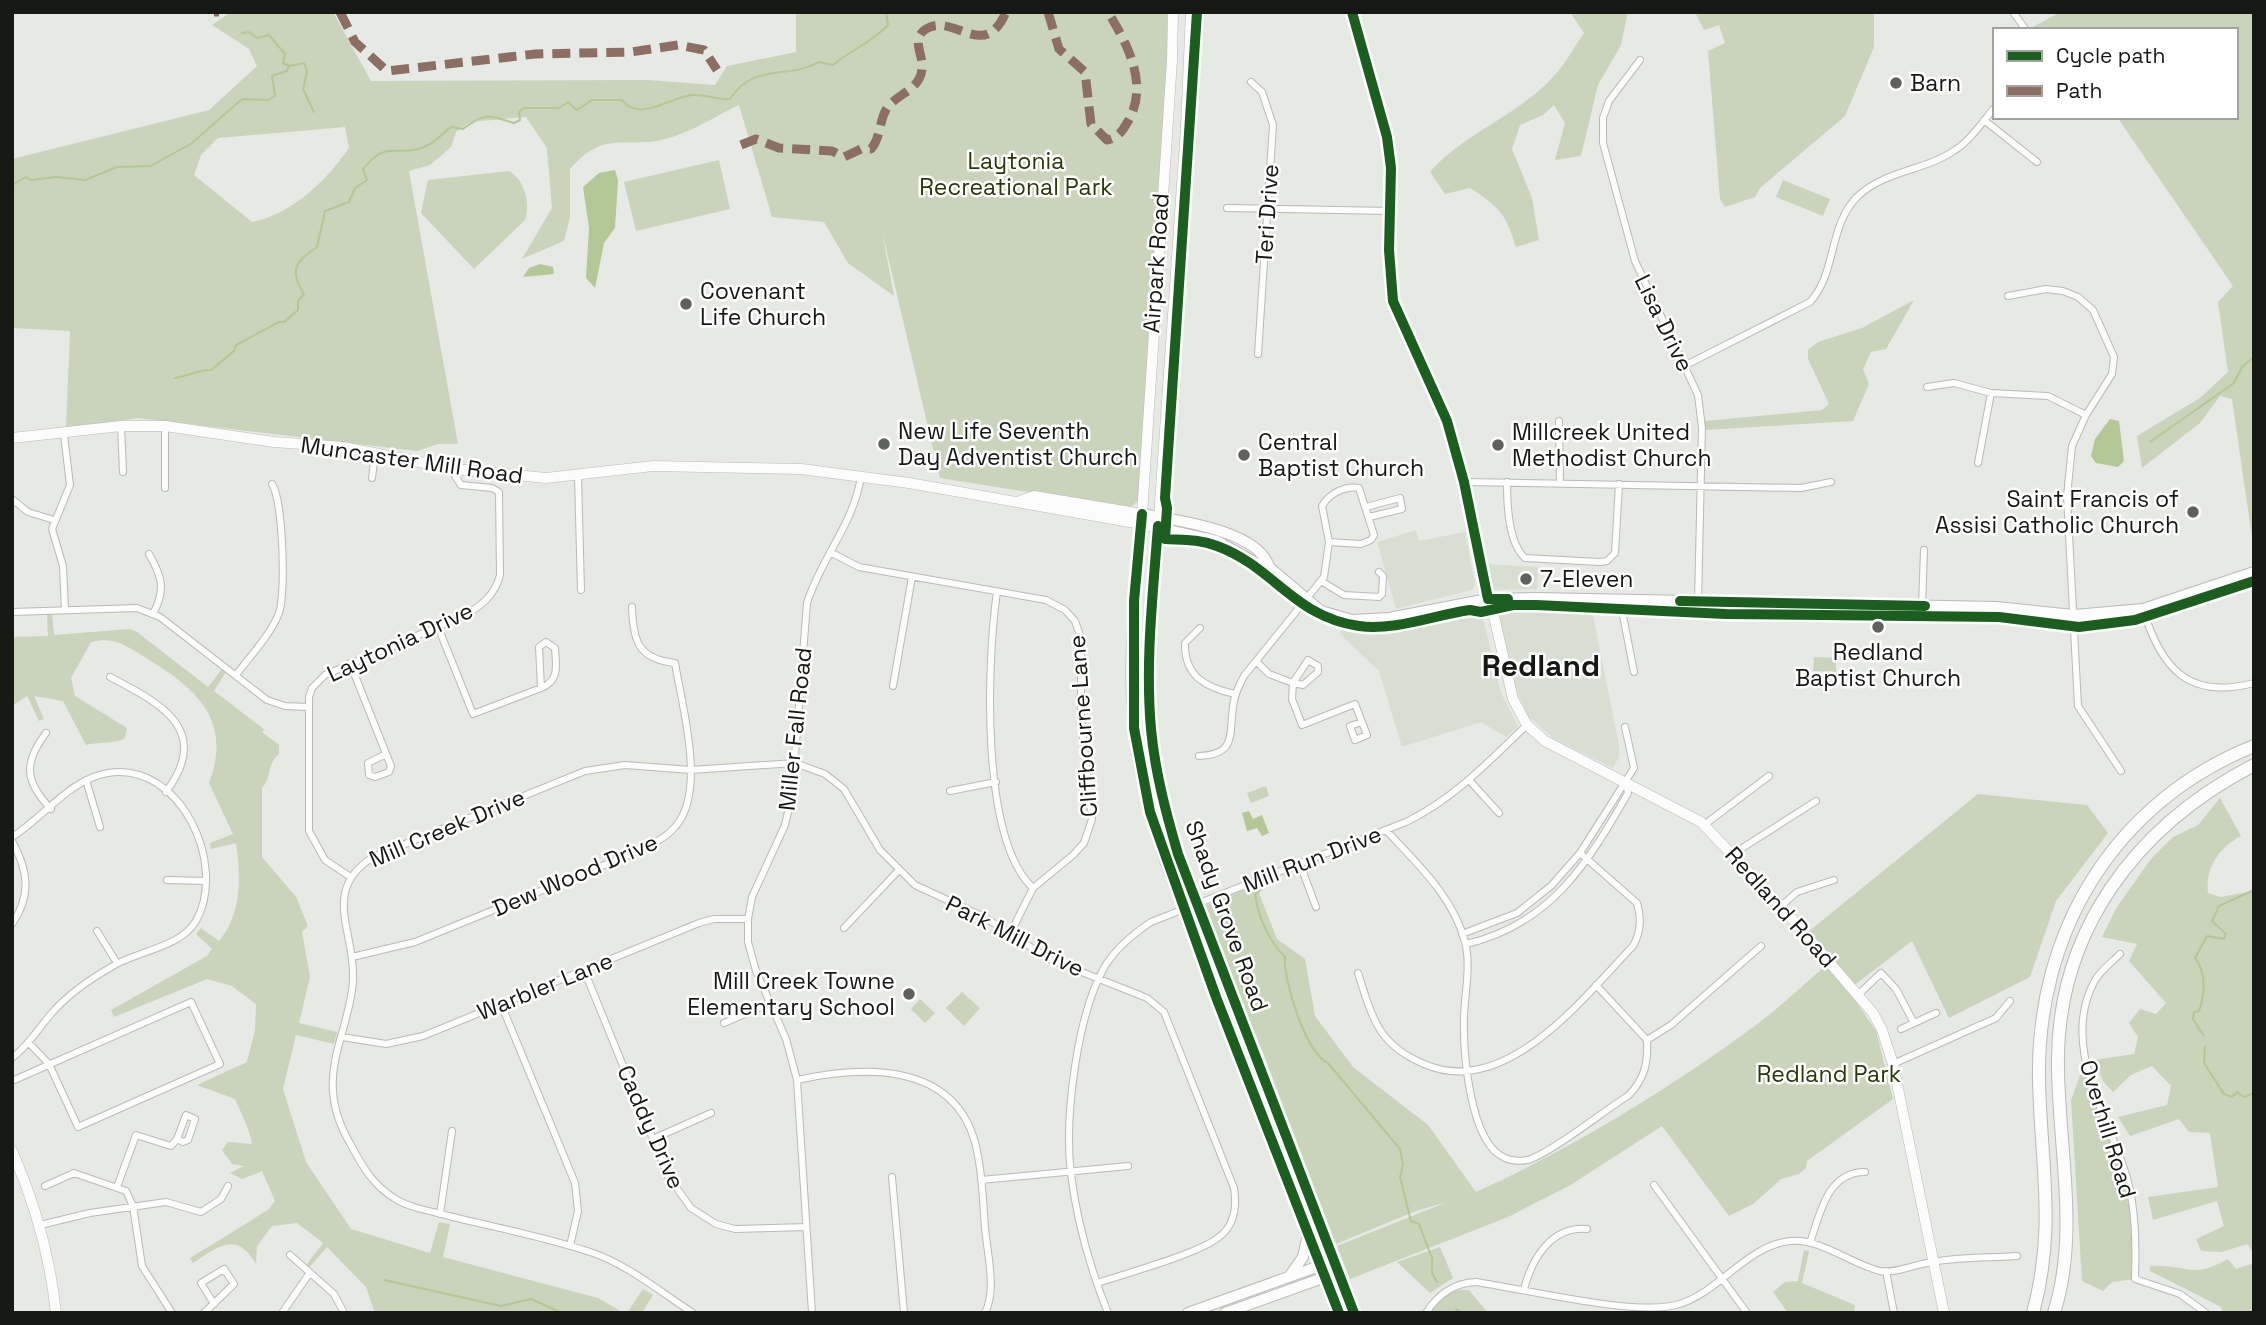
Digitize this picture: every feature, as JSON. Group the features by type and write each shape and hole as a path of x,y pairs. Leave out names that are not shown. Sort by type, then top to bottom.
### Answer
{"highway":[{"path":"2033,1313 2045,1263 2048,1212 2039,1044 2047,985 2062,938 2089,883 2130,830 2198,773 2254,746"},
{"path":"2054,1313 2063,1275 2067,1205 2058,1068 2060,1031 2071,972 2080,946 2112,886 2149,839 2193,800 2254,765"}],"main road":[{"name":"Airpark Road","path":"1142,519 1173,12"},
{"name":"Airpark Road","path":"1159,523 1186,127 1191,12"},
{"name":"Redland Road","path":"1352,12 1387,137 1391,168 1389,250 1393,301 1447,421 1464,482 1509,689 1527,725 1545,741 1704,825 1781,906 1859,995 1882,1030 1893,1064 1944,1313"},
{"name":"Muncaster Mill Road","path":"12,438 64,435 121,426 165,426 375,453 502,476 578,477 628,468 677,466 801,469 861,476 1020,501 1030,506 1159,523 1217,541 1263,567 1269,567 1307,600 1333,615 1367,620 1488,599 1996,607 2074,615 2143,609 2254,572"},
{"name":"Shady Grove Road","path":"1142,519 1134,614 1134,728 1150,812 1184,909 1336,1307"},
{"name":"Shady Grove Road","path":"1159,523 1150,634 1151,730 1166,812 1197,904 1354,1313"},
{"path":"12,1151 40,1225 52,1273 56,1313"},
{"path":"1225,1313 1292,1282 1303,1257 1308,1236"},
{"path":"1188,1313 1336,1266"},
{"path":"1292,1282 1312,1288 1336,1307"}],"street":[{"path":"2013,12 2025,28"},
{"name":"Lisa Drive","path":"1640,60 1609,101 1603,118 1603,143 1635,261 1698,395 1701,413 1698,601"},
{"name":"Teri Drive","path":"1251,82 1262,92 1272,115 1258,354"},
{"path":"1686,365 1810,302 1822,286 1835,234 1857,197 1886,177 1954,152 1993,109"},
{"path":"1984,120 2036,162"},
{"path":"1227,208 1391,211"},
{"path":"2008,296 2046,289 2063,291 2078,297 2093,310 2110,342 2114,366 2108,382 2086,415 2072,446 2067,477 2078,706 2121,771"},
{"path":"1927,387 1954,383 1991,393 2049,396 2086,415"},
{"path":"1978,463 1991,393"},
{"path":"1559,421 1560,483"},
{"path":"121,426 123,472"},
{"path":"165,426 165,488"},
{"path":"64,435 70,485 54,520 53,535 63,566 65,610"},
{"path":"372,478 375,453"},
{"name":"Laytonia Drive","path":"349,876 325,860 309,831 309,697 317,681 350,663 477,609 496,587 500,575 499,492 461,485 455,476 455,469"},
{"name":"Miller Fall Road","path":"812,1313 797,1080 786,1040 750,951 748,919 760,875 785,825 792,794 807,603 814,582 854,509 861,476"},
{"path":"578,477 581,590"},
{"path":"1464,482 1801,488 1831,482"},
{"path":"1507,482 1509,513 1518,551 1525,558 1600,562 1607,561 1615,553 1619,484"},
{"path":"236,676 273,625 280,606 280,502 272,484"},
{"path":"1199,756 1213,756 1227,745 1233,730 1235,695 1244,676 1307,600 1328,567 1329,541 1322,506 1326,500 1354,486 1363,494 1374,535 1368,543 1329,541"},
{"path":"1366,507 1400,498 1402,509 1369,517"},
{"path":"12,499 28,512 54,520"},
{"path":"1922,606 1924,550"},
{"name":"Cliffbourne Lane","path":"830,552 859,567 1057,604 1075,621 1081,638 1081,718 1092,819 1084,843 1033,888 1010,934"},
{"path":"149,554 163,585 153,614"},
{"path":"1321,581 1344,594 1379,597 1383,576 1379,572"},
{"path":"893,686 912,577"},
{"path":"998,592 989,677 989,716 996,782 1014,866 1033,888"},
{"path":"1620,600 1634,672"},
{"path":"12,612 121,607 153,614 274,703 308,707"},
{"name":"Dew Wood Drive","path":"352,957 415,942 661,840 682,818 689,799 691,770 675,663 657,661 644,652 635,638 632,607"},
{"path":"2143,609 2160,653 2173,669 2187,680 2212,688 2232,688 2254,683"},
{"path":"438,627 472,714 541,688 554,681 557,675 555,648 546,642 539,647 541,688"},
{"path":"1200,628 1185,643 1190,668 1207,687 1235,695"},
{"path":"1256,661 1269,674 1293,683 1292,699 1302,725 1355,704 1362,722"},
{"path":"350,663 386,754"},
{"path":"110,677 157,702 181,729 184,761 166,792"},
{"name":"Mill Run Drive","path":"1108,1313 1079,1223 1071,1172 1070,1113 1077,1061 1100,979 1114,954 1135,933 1151,922 1386,830 1432,809 1469,780 1527,725"},
{"path":"1462,934 1517,913 1550,886 1580,853 1634,768 1625,727"},
{"path":"46,733 30,757 29,770 35,789 51,808"},
{"name":"Mill Creek Drive","path":"693,1313 606,1258 440,1214 394,1199 375,1184 359,1160 337,1116 332,1089 353,986 352,957 343,903 349,876 373,857 585,771 625,765 691,770 795,763"},
{"name":"Park Mill Drive","path":"795,763 825,774 844,789 856,805 873,840 898,871 924,891 986,918 1049,959 1147,998 1164,1012 1236,1200 1233,1219 1219,1238 1097,1283"},
{"path":"12,924 20,912 27,885 25,870 12,839 86,780 104,774 127,772 147,779 179,804 199,836 205,859 206,881 200,911 188,932 117,963 69,996 29,1043 12,1058"},
{"path":"1704,825 1769,776"},
{"path":"86,780 100,827"},
{"path":"1469,780 1499,813"},
{"path":"950,791 996,782"},
{"path":"1466,944 1491,937 1524,922 1550,901 1588,860 1628,793 1626,782"},
{"path":"1733,854 1816,801"},
{"path":"1386,830 1437,886 1466,944 1466,1070 1487,1143 1508,1159 1524,1161 1629,1095 1639,1085 1646,1070 1647,1040 1596,985"},
{"path":"1359,973 1374,1019 1394,1047 1429,1066 1466,1070 1493,1065 1522,1052 1596,985 1639,936 1640,913 1630,895 1580,853"},
{"path":"1300,864 1316,907"},
{"path":"844,928 898,871"},
{"path":"167,880 206,881"},
{"path":"1781,906 1797,892 1834,880"},
{"name":"Warbler Lane","path":"342,1037 374,1044 403,1042 699,923 714,919 748,919"},
{"path":"97,931 117,963"},
{"path":"1647,1040 1671,1025 1761,946"},
{"name":"Overhill Road","path":"2120,954 2095,979 2082,1018 2082,1037 2095,1093 2128,1180 2137,1239 2135,1279 2180,1294 2206,1313"},
{"name":"Caddy Drive","path":"584,970 653,1139 676,1190 691,1208 716,1224 757,1231 806,1227"},
{"path":"1859,995 1881,973 1896,989 1914,1023"},
{"path":"1893,1064 1996,1018 2010,1001"},
{"path":"12,1081 49,1064 191,1002 220,1064 78,1127 49,1064 29,1043"},
{"path":"724,1023 770,1003"},
{"path":"501,1004 575,1183 578,1211 570,1247"},
{"path":"1901,1029 1936,1013"},
{"path":"797,1080 839,1070 899,1074 924,1082 949,1101 965,1121 974,1141 981,1180 990,1291 985,1313"},
{"path":"653,1139 712,1113"},
{"path":"440,1214 452,1131"},
{"path":"117,1187 136,1135 167,1146 174,1144 177,1139"},
{"path":"981,1180 1128,1166"},
{"path":"1810,1243 1827,1194 1851,1174 1865,1172"},
{"path":"45,1186 74,1173 117,1187 131,1197 142,1265 170,1310 160,1313"},
{"path":"892,1177 904,1313"},
{"path":"1654,1185 1747,1313"},
{"path":"40,1225 166,1202 201,1212 221,1199 229,1186"},
{"path":"1524,1289 1531,1264 1539,1250 1571,1230 1587,1229"},
{"path":"1426,1313 1444,1292 1466,1283 1524,1289 1620,1309 1676,1305 1697,1296 1770,1245 1792,1241 1810,1243 1886,1271 1933,1261 2017,1256"},
{"path":"290,1255 334,1294 344,1313"},
{"path":"204,1313 214,1304 234,1284 224,1269 201,1283 214,1304"},
{"path":"1886,1271 1894,1313"},
{"path":"282,1313 309,1274"}],"shaded area":[{"path":"615,170 618,180 615,228 604,243 595,288 586,278 589,228 583,187 599,173"},
{"path":"540,264 553,267 554,274 523,277 529,268"},
{"path":"2110,419 2119,421 2124,461 2118,467 2096,463 2091,456 2095,439"},
{"path":"1416,530 1419,541 1465,532 1475,584 1472,590 1396,609 1377,542"},
{"path":"1486,564 1538,567 1537,589 1495,590"},
{"path":"1503,605 1592,611 1619,745 1619,757 1613,768 1554,739 1526,714 1514,683 1498,612"},
{"path":"1476,608 1482,614 1501,693 1518,726 1506,737 1481,722 1402,747 1379,671 1340,634 1343,626 1370,628"},
{"path":"1249,811 1253,819 1262,815 1269,833 1262,836 1257,828 1247,831 1242,813"}],"green space":[{"name":"Laytonia Recreational Park","path":"231,12 333,12 371,81 648,80 715,85 727,66 796,52 796,12 1167,12 1169,36 1138,501 1129,508 940,478 882,231 894,296 848,263 824,222 772,217 739,105 669,138 606,144 583,156 570,169 570,217 564,241 522,259 552,208 547,148 526,117 470,122 456,132 451,147 430,165 409,171 458,444 438,444 417,451 138,418 66,428 70,331 12,328 12,159 209,110 257,66 249,49 212,25","holes":["345,127 349,148 319,184 294,204 281,212 252,222 194,175 201,155 218,138"]},
{"path":"1570,12 1628,12 1621,45 1598,85 1581,156 1555,160 1565,123 1554,105 1543,115 1520,125 1512,149 1532,198 1539,240 1516,247 1505,218 1495,206 1470,188 1445,194 1430,172 1458,146 1523,103 1557,73 1584,33"},
{"path":"1695,12 1874,12 1874,47 1845,116 1760,188 1755,197 1725,207 1720,199 1708,51 1725,43 1719,25 1704,30"},
{"path":"2061,12 2254,12 2254,551 2232,399 2220,396 2200,423 2142,468 2137,436 2200,398 2228,372 2218,302 2233,286 2118,119 2238,119 2238,28 2031,28"},
{"path":"719,160 730,209 636,231 624,182"},
{"path":"509,171 519,180 525,192 525,220 474,269 421,213 428,180"},
{"path":"1783,180 1830,199 1823,216 1776,197"},
{"path":"1914,300 1886,349 1871,352 1863,369 1869,384 1853,421 1704,430 1705,421 1822,410 1829,404 1808,359 1808,350 1818,342 1862,328"},
{"path":"47,614 52,614 54,635 130,629 137,632 208,687 222,669 226,672 214,691 264,729 262,732 279,745 279,754 272,763 262,788 262,857 296,897 308,926 302,932 310,977 299,1023 337,1032 334,1044 296,1035 283,1089 306,1162 351,1229 430,1253 439,1222 450,1224 443,1257 598,1298 624,1313 375,1313 366,1287 327,1247 308,1269 305,1267 323,1243 297,1223 272,1226 257,1246 256,1264 241,1247 234,1245 219,1247 193,1263 190,1258 268,1210 275,1201 262,1171 242,1179 230,1173 244,1166 232,1164 222,1150 228,1142 252,1144 235,1099 197,1085 247,1062 255,1030 256,1004 232,986 207,979 114,1017 111,1010 207,956 212,949 196,934 201,928 219,941 232,919 239,882 236,843 211,849 210,843 233,834 209,783 215,761 213,724 205,708 180,681 133,650 107,640 91,642 71,678 75,696 127,728 125,738 86,745 63,701 34,696 44,719 39,721 27,696 15,704 12,701 12,637 48,636"},
{"path":"1814,657 1836,658 1836,672 1813,671"},
{"path":"1266,786 1269,796 1251,803 1247,793"},
{"name":"Redland Park","path":"1978,794 2087,805 2108,833 2056,901 2030,977 1949,1018 1912,941 1848,990 1876,1031 1893,1099 1807,1161 1806,1168 1799,1174 1781,1179 1753,1204 1729,1216 1662,1126 1569,1186 1508,1217 1350,1279 1337,1246 1447,1202 1416,1211 1336,1244 1260,1045 1202,907 1256,885 1277,939 1305,959 1315,1016 1353,1067 1428,1125 1476,1192 1586,1136 1693,1069 1769,1015 1833,960 1808,932"},
{"path":"2220,798 2241,836 2226,846 2215,860 2209,876 2208,893 2220,897 2254,891 2254,1256 2248,1244 2221,1252 2201,1251 2196,1239 2224,1226 2217,1201 2153,1220 2148,1197 2218,1187 2210,1133 2189,1132 2179,1119 2130,1136 2118,1117 2167,1105 2171,1086 2152,1066 2131,1075 2113,1092 2103,1081 2094,1060 2134,1054 2138,1037 2129,1023 2140,1009 2156,1014 2166,1003 2129,961 2137,944 2102,937 2117,907 2151,859 2173,837 2198,825"},
{"path":"962,992 980,1008 964,1026 946,1008"},
{"path":"920,999 935,1013 925,1023 911,1009"},
{"path":"2086,1059 2122,1167 2135,1249 2135,1279 2112,1282 2103,1291 2082,1281 2071,1100"},
{"path":"1440,1247 1453,1278 1430,1293 1397,1262"},
{"path":"1804,1250 1809,1251 1802,1283 1855,1305 1854,1313 1788,1313 1773,1292 1785,1282 1798,1281"},
{"path":"2228,1259 2236,1269 2254,1263 2254,1313 2223,1313 2221,1307 2150,1271 2150,1266 2205,1269"},
{"path":"643,1289 653,1295 642,1313 627,1313"},
{"path":"1458,1290 1469,1290 1488,1313 1428,1313 1444,1296"}],"waterway":[{"path":"175,378 211,370 234,351 236,345 279,322 284,322 298,310 298,301 304,294 296,278 299,262 317,247 325,211 349,202 355,188 367,180 363,169 377,155 388,151 423,148 451,127 463,129 482,118 492,117 514,123 520,120 519,112 524,108 559,108 568,102 577,110 592,100 622,100 629,106 646,109 692,95 730,99 739,88 760,76 795,70 819,62 833,65 888,25 886,12"},
{"path":"242,33 249,32 257,38 269,35 285,54 283,63 289,66 304,63 307,71 303,89 314,112"},
{"path":"12,185 26,177 31,180 56,177 85,180 117,167 151,166 192,143 242,99 268,100 275,96 272,76 287,71 289,66"},
{"path":"2150,442 2234,383 2242,367 2254,357"},
{"path":"1262,889 1255,894 1259,911 1269,936 1285,957 1292,998 1304,1032 1320,1057 1400,1149 1403,1165 1400,1177 1411,1221 1419,1224 1432,1258 1432,1273 1437,1282"},
{"path":"2204,1036 2193,1019 2194,1012 2199,1011 2204,991 2202,970 2195,958 2207,936 2224,939 2226,934 2212,921 2219,906 2254,890"},
{"path":"2205,1047 2204,1063 2224,1094 2232,1097 2237,1092 2244,1097 2254,1093"},
{"path":"384,1280 501,1306 531,1299 562,1313"},
{"path":"1456,1309 1462,1313"}],"marked path":[{"path":"214,12 219,12"},
{"path":"340,12 355,42 387,71 535,54 631,52 678,45 704,50 717,70"},
{"path":"741,145 756,139 779,148 832,151 844,157 861,149 871,149 877,140 887,108 913,87 920,76 922,64 918,42 921,33 937,25 978,35 988,34 997,27 1006,12"},
{"path":"1048,12 1059,49 1085,72 1091,124 1107,140 1121,132 1134,109 1137,95 1134,66 1123,38 1108,12"}],"cycle path":[{"path":"1197,12 1165,498 1165,539 1197,541 1217,546 1254,566 1317,613 1337,621 1373,627 1513,605 1726,614 1999,617 2079,627 2135,620 2254,581"},
{"path":"1352,12 1387,137 1391,168 1389,250 1393,301 1447,421 1464,482 1488,599 1508,599"},
{"path":"1142,514 1134,601 1134,728 1150,812 1216,997 1339,1313"},
{"path":"1158,526 1150,628 1149,704 1155,761 1165,808 1178,854 1354,1313"},
{"path":"1680,601 1925,606"}],"place":[{"name":"Barn","path":"1896,83"},
{"name":"Covenant Life Church","path":"686,304"},
{"name":"New Life Seventh Day Adventist Church","path":"884,444"},
{"name":"Millcreek United Methodist Church","path":"1498,445"},
{"name":"Central Baptist Church","path":"1244,455"},
{"name":"Saint Francis of Assisi Catholic Church","path":"2193,512"},
{"name":"7-Eleven","path":"1526,579"},
{"name":"Redland Baptist Church","path":"1878,627"},
{"name":"Mill Creek Towne Elementary School","path":"909,994"}],"district":[{"name":"Redland","path":"1541,666"}]}
